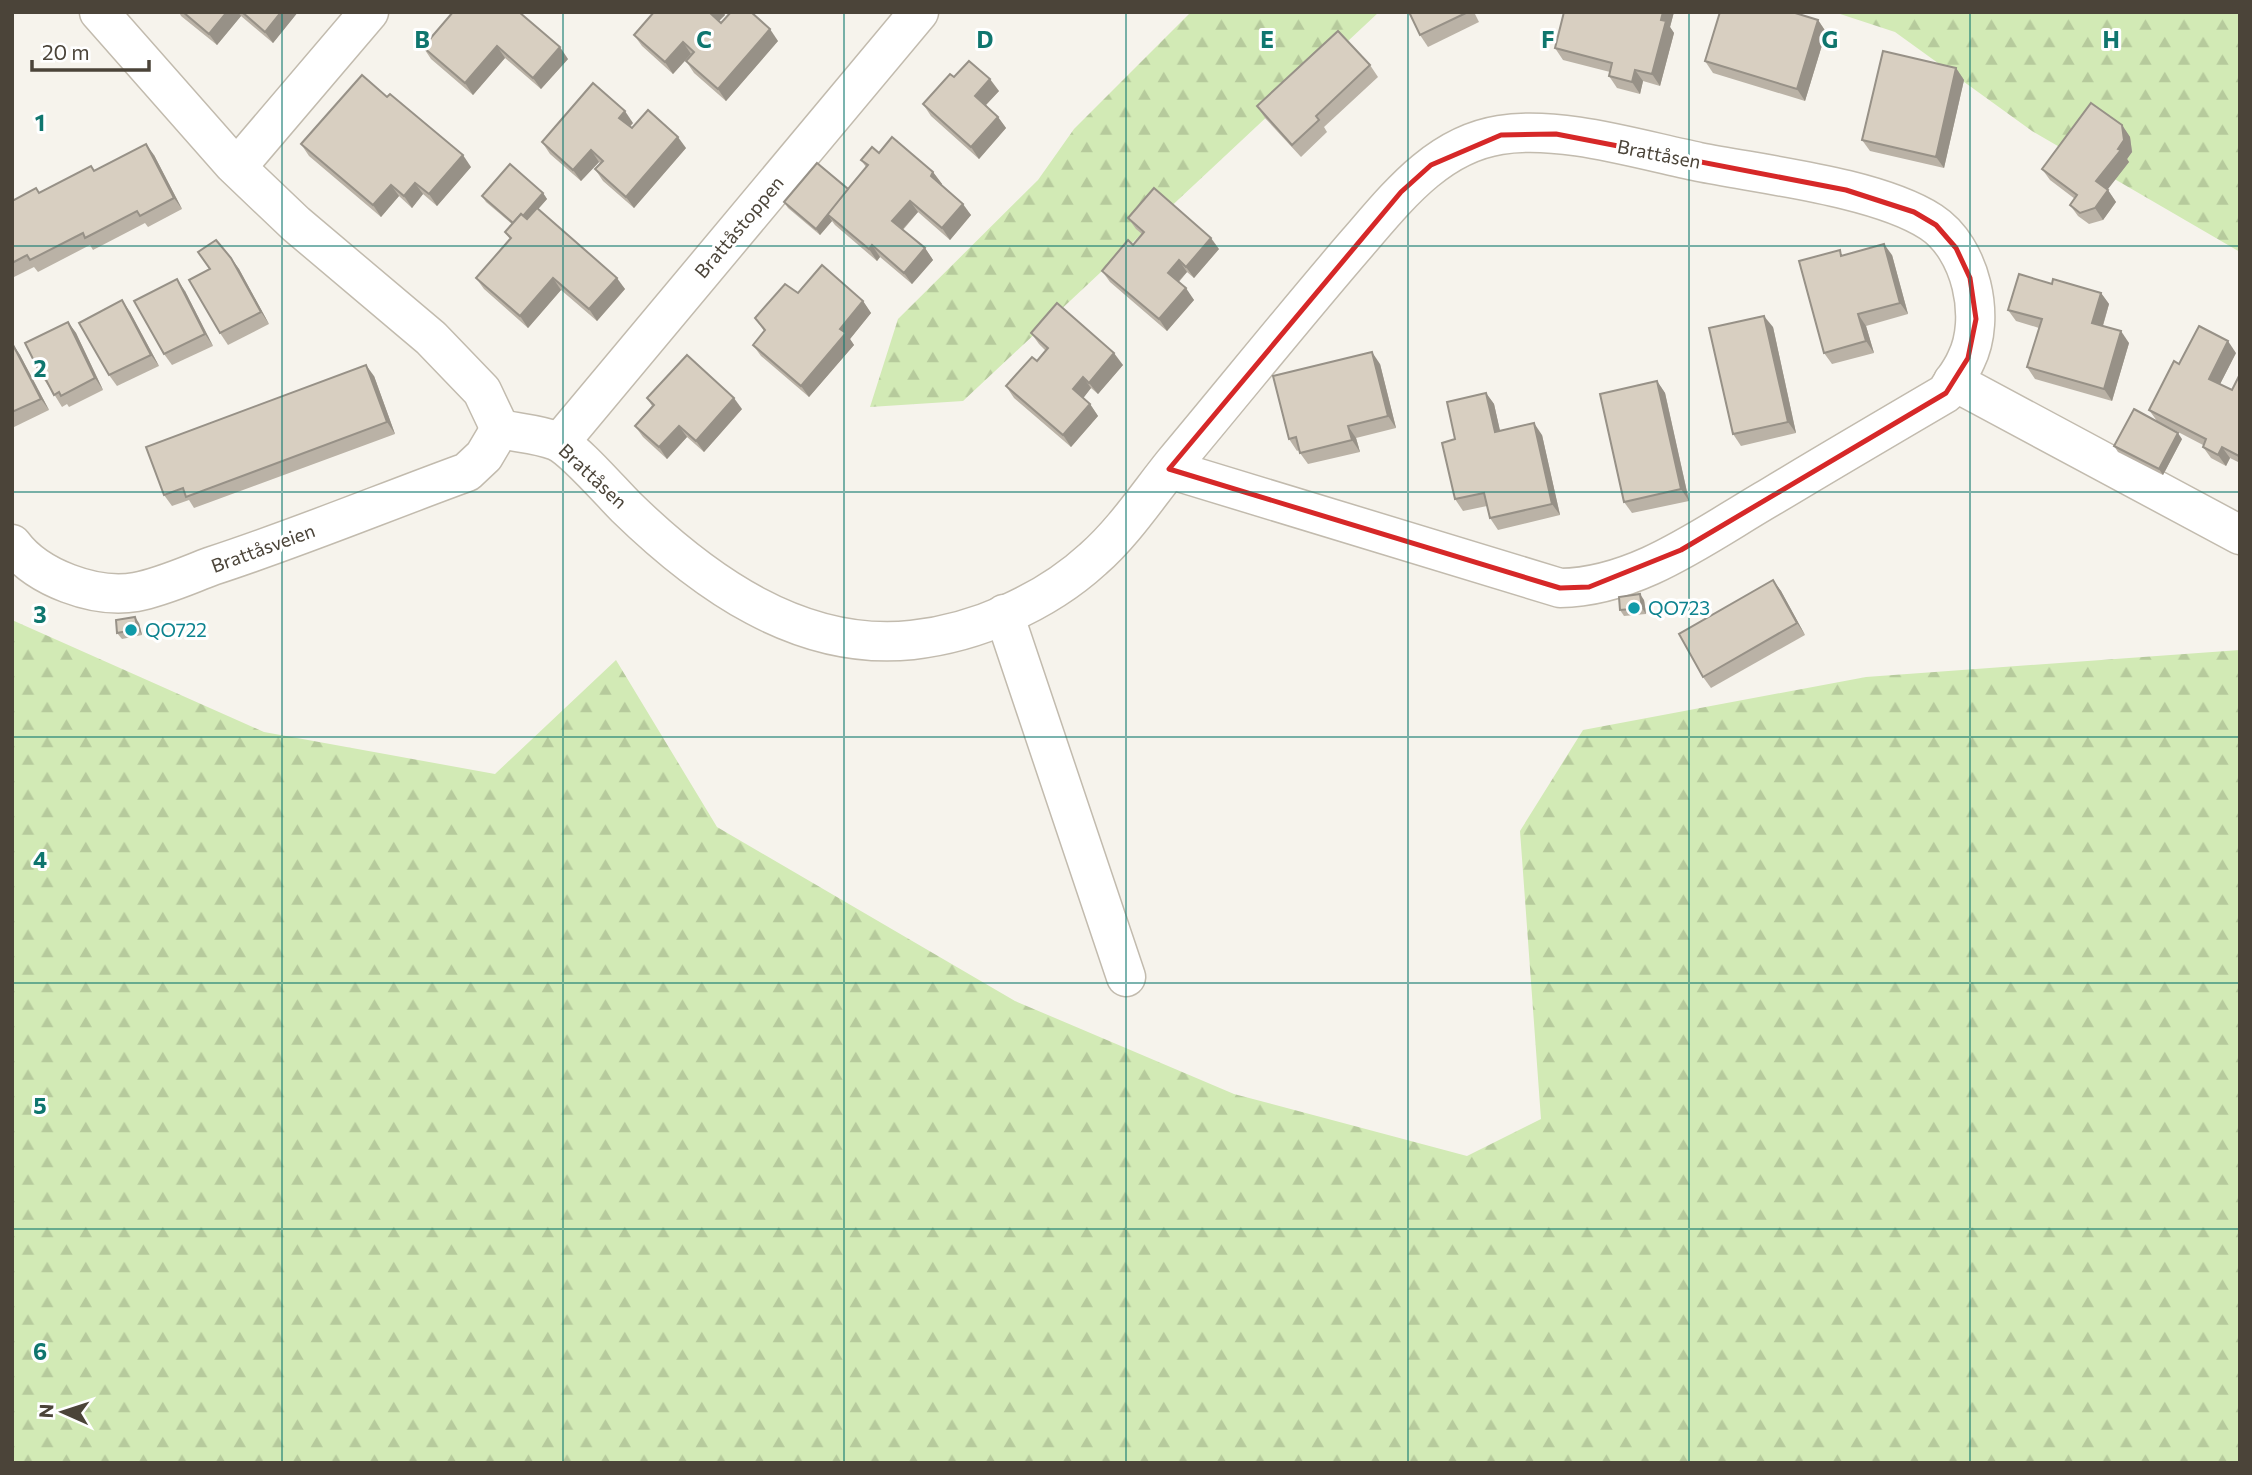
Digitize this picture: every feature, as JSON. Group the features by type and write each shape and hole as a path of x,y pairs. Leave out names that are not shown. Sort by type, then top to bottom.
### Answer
{"street":[{"path":"99,12 237,167 296,224 431,338 482,391 500,429"},
{"path":"237,167 369,12"},
{"name":"Brattåstoppen","path":"560,442 919,12"},
{"name":"Brattåsen","path":"500,429 560,442 644,524 724,590 783,621 847,637 910,641 979,626 1044,595 1095,558 1169,469 1401,192 1431,165 1463,147 1501,135 1569,137 1846,190 1914,212 1936,225 1956,248 1969,278 1976,319 1968,358 1946,393 1681,550 1632,574 1602,584 1560,588 1169,469"},
{"path":"1953,381 2240,534"},
{"name":"Brattåsveien","path":"12,544 20,554 64,582 100,592 136,592 246,555 467,471 484,456 500,429"},
{"path":"1004,614 1126,977"}],"highlighted area":[{"path":"1556,134 1846,190 1914,212 1936,225 1956,248 1970,278 1976,319 1968,358 1946,393 1681,550 1589,587 1560,588 1169,469 1401,192 1431,165 1501,135"}],"green space":[{"path":"1191,12 1379,12 963,401 870,407 898,319 1038,180 1074,129"},
{"path":"1834,12 2240,12 2240,252 2032,131 1895,32"},
{"path":"12,620 264,732 495,774 616,660 717,827 1015,1001 1234,1094 1467,1156 1541,1119 1520,831 1583,730 1866,677 2240,650 2240,1463 12,1463"}],"building":[{"path":"183,12 227,12 209,34"},
{"path":"242,12 281,12 265,32"},
{"path":"453,12 519,12 560,47 533,78 497,46 465,83 423,47"},
{"path":"654,12 709,12 721,23 731,12 751,12 770,29 718,89 686,61 694,52 683,42 665,62 634,35"},
{"path":"1409,12 1468,12 1420,35"},
{"path":"1564,12 1663,12 1661,20 1666,21 1652,74 1635,70 1632,82 1609,76 1612,63 1555,48"},
{"path":"1720,12 1792,12 1818,20 1797,89 1705,61"},
{"path":"1338,31 1370,65 1316,116 1319,120 1292,145 1257,106"},
{"path":"1883,51 1956,68 1936,157 1862,140"},
{"path":"969,61 990,79 975,96 998,117 971,147 923,104 950,74 954,77"},
{"path":"362,75 387,97 390,94 463,155 429,194 415,183 404,196 391,185 373,205 301,144"},
{"path":"593,83 625,111 619,118 632,128 648,110 678,137 626,197 595,169 603,161 591,150 573,170 542,142"},
{"path":"2091,103 2122,125 2124,140 2118,149 2121,150 2096,181 2108,190 2095,208 2080,213 2070,205 2077,195 2042,169"},
{"path":"892,137 933,172 931,176 963,204 942,228 910,201 892,221 925,248 904,273 872,245 869,249 827,214 868,165 861,160 872,147 879,153"},
{"path":"146,144 174,198 140,216 137,211 85,238 83,233 30,260 27,255 12,263 12,201 36,188 39,193 91,166 94,171"},
{"path":"817,163 848,189 816,229 784,202"},
{"path":"510,164 543,193 523,216 521,214 513,223 482,196"},
{"path":"1154,188 1211,238 1186,267 1179,260 1168,273 1186,288 1159,319 1102,271 1128,240 1133,245 1144,232 1128,218"},
{"path":"537,208 617,278 589,309 553,278 520,316 476,278 511,238 505,232 521,214 527,219"},
{"path":"216,240 231,258 261,312 220,333 189,280 210,269 198,252"},
{"path":"1884,244 1900,303 1858,314 1866,341 1824,353 1799,261 1840,250 1841,256"},
{"path":"822,265 863,301 840,329 846,333 801,386 753,345 765,330 755,318 785,284 798,293"},
{"path":"2019,274 2052,284 2053,279 2101,293 2092,323 2121,331 2104,389 2027,367 2042,319 2008,310"},
{"path":"177,279 205,334 164,354 134,301"},
{"path":"122,300 151,355 109,375 79,323"},
{"path":"1057,303 1114,353 1089,383 1083,377 1073,389 1090,404 1063,435 1006,386 1032,357 1037,361 1048,348 1031,333"},
{"path":"1764,316 1788,422 1733,434 1709,328"},
{"path":"68,322 95,378 61,396 59,392 54,395 25,343"},
{"path":"2199,326 2228,341 2209,379 2232,390 2240,374 2239,456 2222,447 2218,455 2203,447 2206,439 2149,410 2174,361 2179,364"},
{"path":"12,343 41,399 12,412"},
{"path":"1372,352 1388,416 1348,426 1352,440 1300,453 1296,437 1289,439 1273,376"},
{"path":"687,355 734,398 696,441 679,426 659,447 635,426 654,405 647,398"},
{"path":"366,365 387,422 186,497 183,488 164,495 146,447"},
{"path":"1657,381 1681,489 1624,502 1600,394"},
{"path":"1486,393 1495,432 1534,423 1552,504 1490,518 1484,493 1455,499 1442,443 1455,439 1447,402"},
{"path":"2134,409 2178,433 2159,469 2114,446"},
{"path":"1773,580 1797,623 1703,677 1679,634"},
{"path":"1640,594 1642,608 1620,610 1619,597"},
{"path":"135,617 138,629 117,633 116,620"}],"place":[{"name":"QO723","path":"1634,608"},
{"name":"QO722","path":"131,630"}]}
